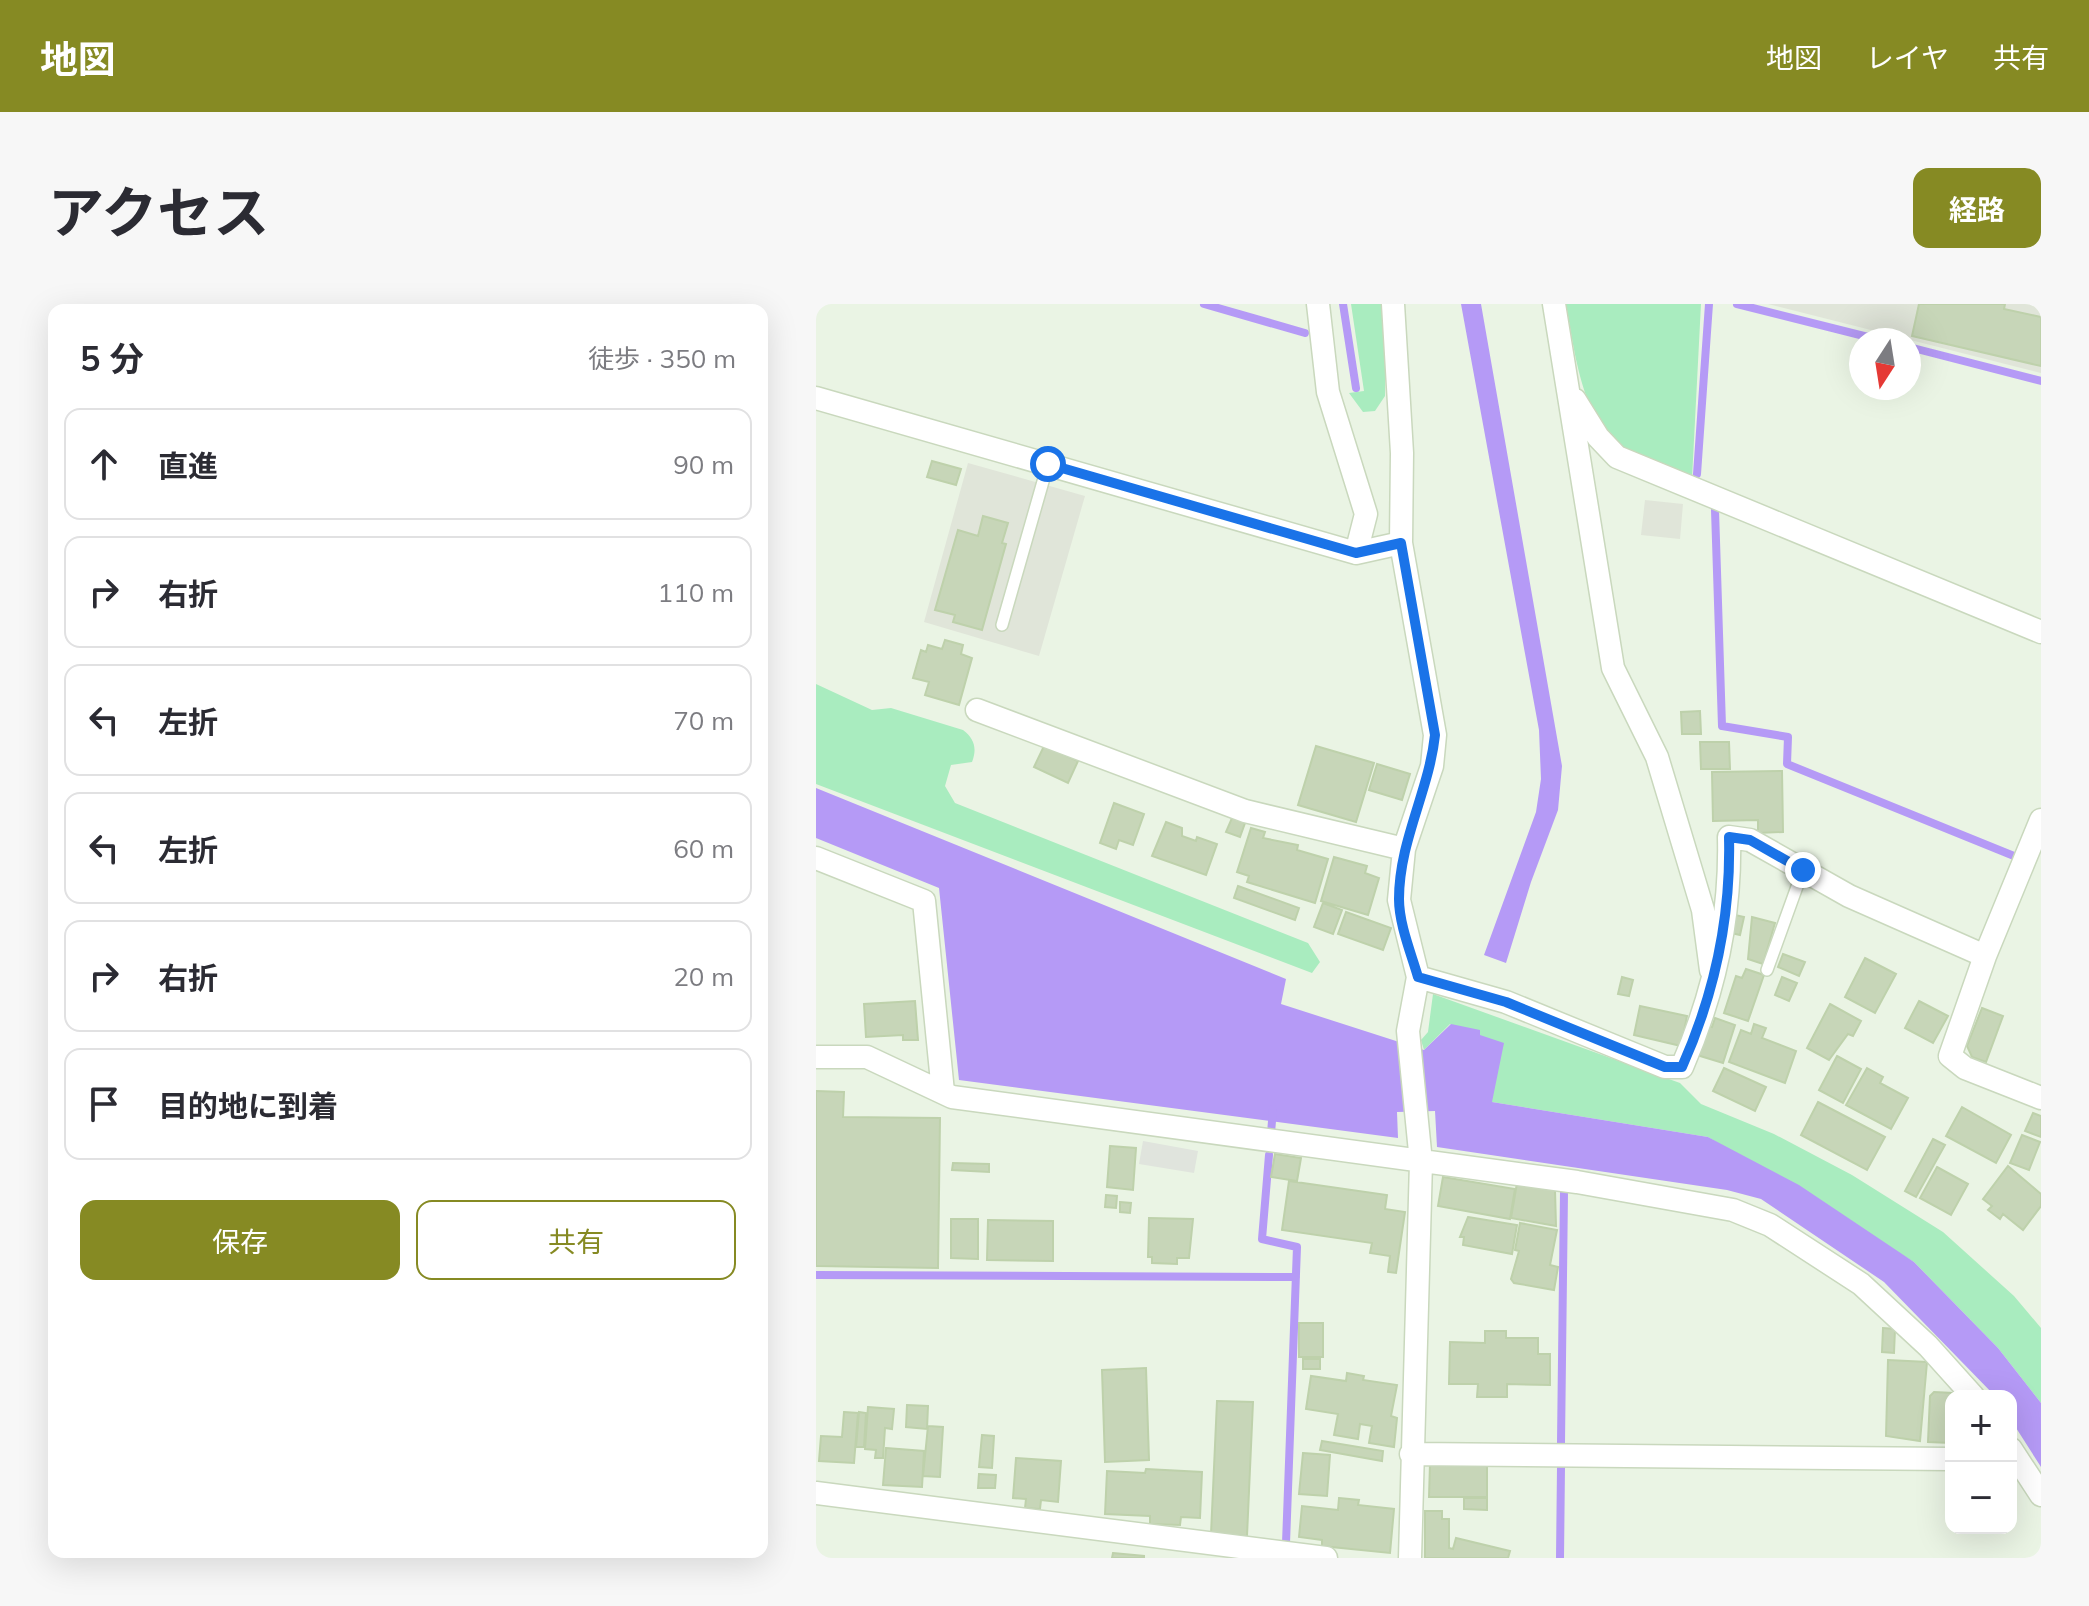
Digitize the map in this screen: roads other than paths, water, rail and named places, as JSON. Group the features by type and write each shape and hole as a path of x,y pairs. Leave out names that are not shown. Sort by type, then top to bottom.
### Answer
{"street":[{"path":"1318,304 1328,392 1366,514 1356,553"},
{"path":"1393,304 1402,453 1401,543 1435,735 1432,766 1404,849 1399,900 1418,977 1408,1031 1421,1162 1410,1558"},
{"path":"1554,304 1613,668 1657,757 1703,910 1712,975"},
{"path":"1570,392 1598,437 1617,457 2041,632"},
{"path":"816,398 1356,553 1401,543"},
{"path":"977,710 1245,811 1404,849"},
{"path":"2041,820 1985,956 1950,1056 1965,1068 2041,1098"},
{"path":"1418,977 1506,1002 1665,1067 1682,1067 1725,936 1730,879 1729,837 1750,840 1849,896 1985,956"},
{"path":"816,858 924,901 943,1092"},
{"path":"816,1057 867,1057 952,1097 1577,1182 1733,1210 1770,1225 1861,1284 1928,1346 1968,1390"},
{"path":"1411,1454 1945,1459"},
{"path":"2017,1462 2041,1495"},
{"path":"816,1493 1326,1558"}],"lane":[{"path":"1002,625 1048,464"},
{"path":"1767,970 1803,870"}],"waterway":[{"path":"1204,304 1305,333"},
{"path":"1343,304 1356,388"},
{"path":"1697,474 1709,304"},
{"path":"1737,304 1849,332"},
{"path":"1921,350 2041,381"},
{"path":"1715,510 1722,726 1788,737 1787,764 2014,856"},
{"path":"1271,1133 1273,1109"},
{"path":"1269,1155 1262,1239 1297,1247 1286,1543"},
{"path":"1561,1443 1564,1192"},
{"path":"816,1275 1296,1277"},
{"path":"1560,1558 1561,1467"}]}
